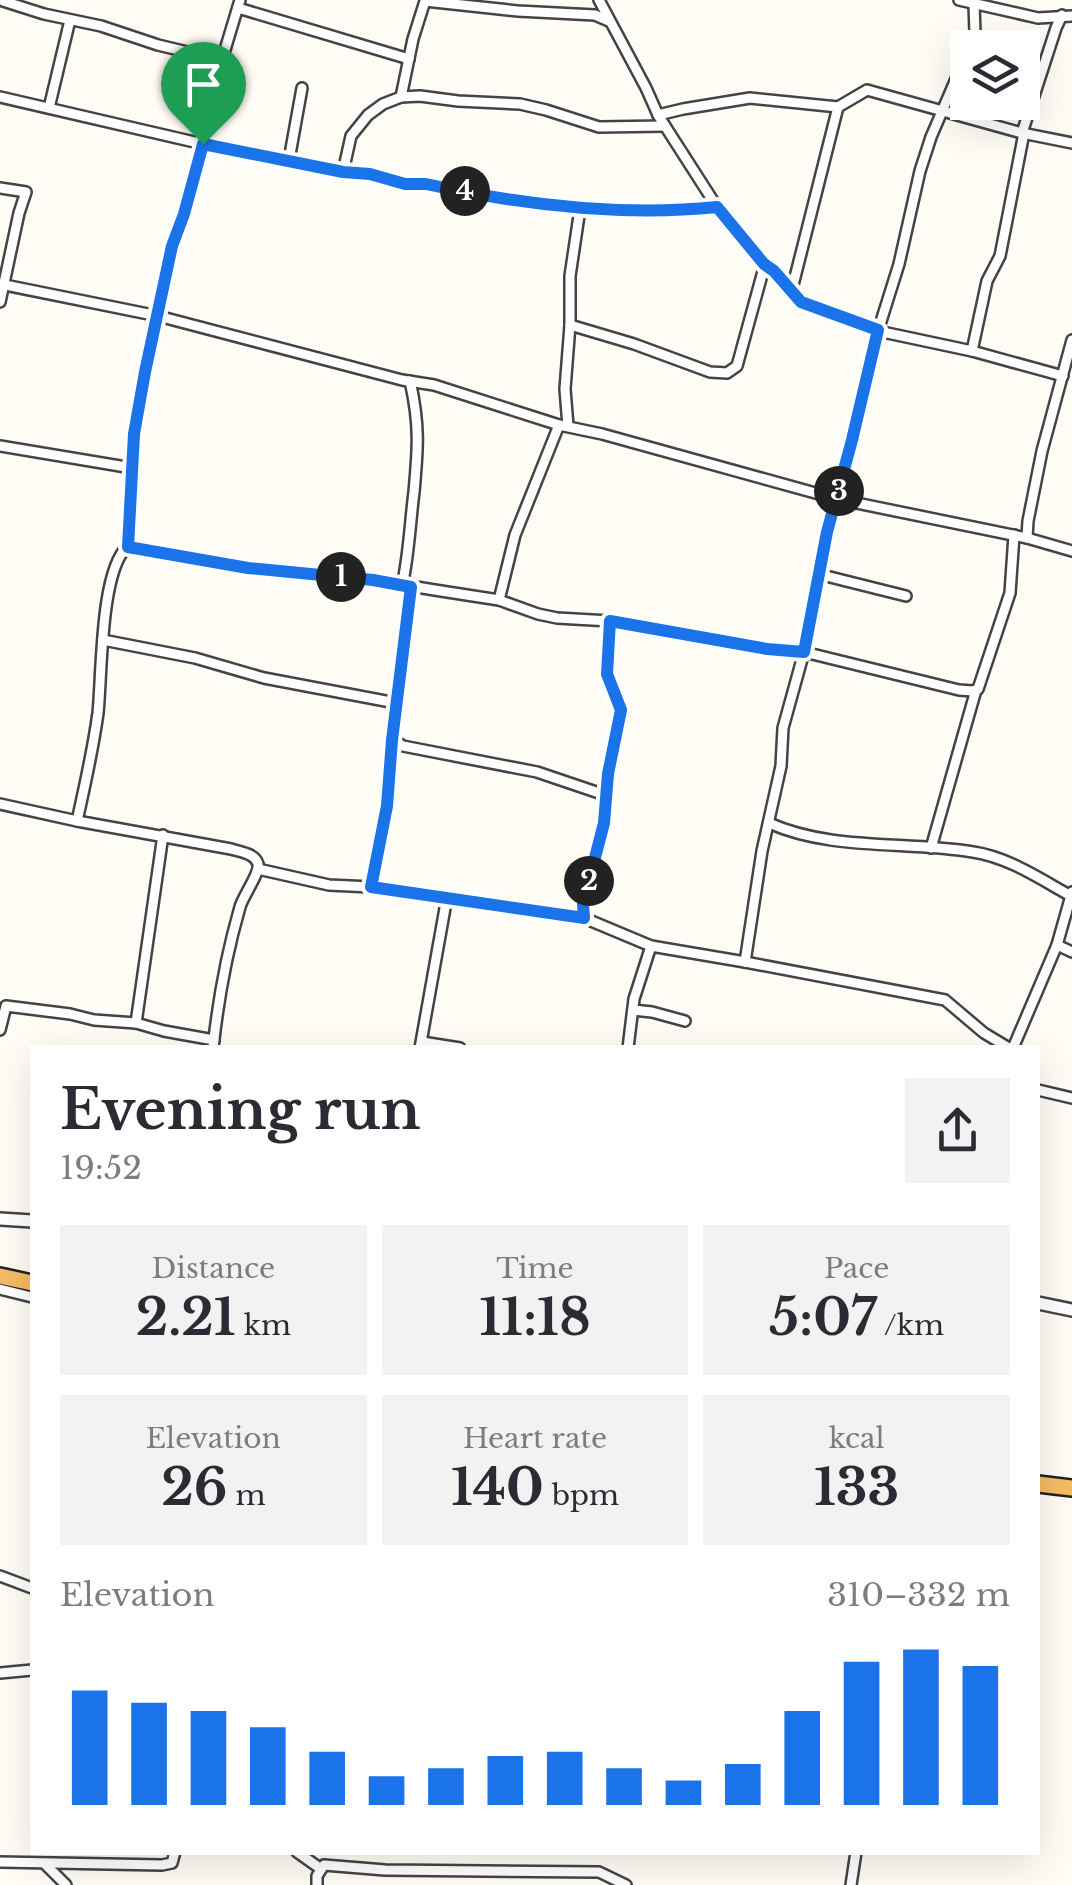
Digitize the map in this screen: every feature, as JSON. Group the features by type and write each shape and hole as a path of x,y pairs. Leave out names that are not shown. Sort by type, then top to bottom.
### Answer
{"highway":[{"path":"0,1276 30,1283"},
{"path":"1040,1484 1072,1488"}],"street":[{"path":"401,96 424,0 518,11 595,14 609,21"},
{"path":"599,0 658,115 717,207 801,302 878,330 1063,376"},
{"path":"958,0 1038,18 1067,16"},
{"path":"3,1 221,60"},
{"path":"77,821 94,737 111,584 118,555 128,547 137,418 172,246 184,214 203,144 209,103 239,4 409,59"},
{"path":"974,4 975,30"},
{"path":"972,351 988,281 1002,246 1023,133 1056,28 1067,16"},
{"path":"49,108 70,20"},
{"path":"289,160 302,88"},
{"path":"658,115 750,98 838,106 867,90 1072,144"},
{"path":"745,962 781,766 783,728 804,652 818,574 920,170 950,95"},
{"path":"343,172 351,136 368,115 401,96 520,104 599,128 665,126"},
{"path":"0,97 203,144 370,174 405,184 580,209 669,212 717,207"},
{"path":"791,293 838,106"},
{"path":"0,188 26,192 0,302"},
{"path":"499,600 515,535 563,426 570,276 580,209"},
{"path":"570,325 710,372 727,373 737,366 764,264"},
{"path":"2,285 158,316 434,385 563,426 836,498 1072,550"},
{"path":"1027,538 1042,451 1072,340"},
{"path":"371,887 387,806 418,448 418,414 410,381"},
{"path":"0,446 132,468"},
{"path":"931,848 976,690 1010,592 1014,536"},
{"path":"128,547 248,568 373,580 499,600 538,614 610,621 804,652 959,690 976,690"},
{"path":"818,574 906,596"},
{"path":"584,918 583,904 604,823 621,710 607,674 610,621"},
{"path":"103,640 193,657 264,678 396,703"},
{"path":"392,740 403,746 537,772 606,795"},
{"path":"0,804 232,849 253,856 258,869 242,900 233,931 213,1044 136,1023 3,1004 0,1030"},
{"path":"768,823 789,832 841,840 974,852 1000,858 1071,894 1057,945 1012,1045"},
{"path":"136,1023 163,835"},
{"path":"258,869 329,884 584,918 651,946 945,1000 984,1034 1005,1045"},
{"path":"421,1045 448,898"},
{"path":"1057,945 1072,952"},
{"path":"628,1045 639,980 651,946"},
{"path":"633,1010 685,1021"},
{"path":"1040,1090 1072,1098"},
{"path":"0,1219 30,1221"},
{"path":"0,1288 30,1296"},
{"path":"1040,1303 1072,1310"},
{"path":"0,1576 30,1587"},
{"path":"0,1673 30,1670"},
{"path":"0,1862 162,1866 172,1863 174,1855"},
{"path":"301,1855 320,1869"},
{"path":"852,1885 856,1855"},
{"path":"45,1864 66,1885"},
{"path":"317,1885 320,1869 335,1864 385,1870 582,1870 600,1872 626,1885"}],"route":[{"path":"203,144 370,174 405,184 580,209 669,212 717,207 801,302 878,330 827,532 804,652 610,621 607,674 621,710 608,774 604,823 583,904 584,918 371,887 387,806 411,587 248,568 128,547 134,434 145,372 172,246 203,144"}]}
